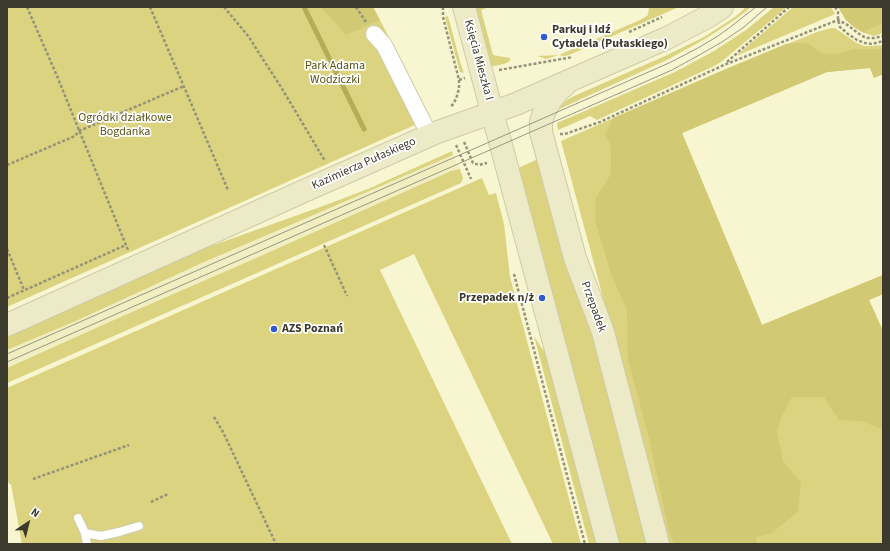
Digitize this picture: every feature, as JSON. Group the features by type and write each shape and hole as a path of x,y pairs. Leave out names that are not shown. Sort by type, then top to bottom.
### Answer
{"street":[{"name":"Księcia Mieszka I","path":"464,7 492,113"},
{"name":"Kazimierza Pułaskiego","path":"7,325 297,194 439,132 533,97 678,33 722,7"},
{"path":"374,34 384,45 439,132"},
{"name":"Przepadek","path":"572,80 559,90 547,106 541,122 541,132 575,258 602,332 658,544"},
{"path":"506,164 510,128 517,114 533,97"},
{"path":"492,113 608,544"}],"lane":[{"path":"78,518 85,533 87,544"},
{"path":"85,533 101,536 139,526"}],"path":[{"path":"27,7 129,252"},
{"path":"150,7 228,190"},
{"path":"224,7 249,37 281,87 326,164"},
{"path":"443,7 443,17 459,89 456,99 443,116 439,132 471,179"},
{"path":"724,65 789,7"},
{"path":"835,7 838,12 840,27 857,40 872,44 883,42"},
{"path":"629,32 664,16"},
{"path":"565,134 600,122 724,65 838,20 862,36 868,38 883,36"},
{"path":"458,80 497,70 573,57"},
{"path":"7,165 75,136 79,131 184,86"},
{"path":"7,298 126,245"},
{"path":"324,245 347,296"},
{"path":"7,249 24,290"},
{"path":"214,418 223,432 276,544"},
{"path":"33,479 129,445"},
{"path":"151,502 168,494"}],"shaded area":[{"path":"321,7 373,7 380,20 346,35"},
{"path":"838,7 883,7 883,23 867,30 864,33 846,20"},
{"path":"786,44 809,44 821,53 835,54 855,49 883,49 883,74 874,78 870,68 827,72 682,133 762,325 883,275 883,294 869,300 883,331 883,430 862,421 839,420 824,397 792,397 781,418 777,431 783,461 801,483 798,511 772,533 756,537 757,544 675,544 669,532 649,438 628,359 627,310 611,274 595,220 596,198 611,174 611,146 605,135 613,118"},
{"path":"453,155 460,169 451,171 7,368 7,350 76,321 202,263"}],"green space":[{"name":"Ogródki działkowe Bogdanka","path":"7,7 373,7 407,71 428,119 7,307"},
{"path":"473,7 490,7 481,10 493,55 510,58 510,61 504,64 489,67"},
{"path":"649,7 679,7 569,55 559,55 640,20 648,15"},
{"path":"746,7 751,7 736,19 705,39 667,60 557,110 567,100 574,96 704,37 735,17"},
{"path":"774,7 787,7 721,62 597,120 590,116 558,130 557,123 675,72 714,51 746,30"},
{"path":"793,7 831,7 835,14 736,56"},
{"path":"838,7 883,7 883,33 874,36 864,33 846,20"},
{"path":"448,16 464,73 460,72 445,17"},
{"path":"835,28 855,42 864,46 883,45 883,74 874,78 870,68 827,72 682,133 762,325 883,275 883,294 869,300 883,331 883,544 667,544 561,141 726,69 817,32"},
{"path":"559,55 546,59 537,56"},
{"path":"452,151 453,155 202,263 76,321 7,350 7,336 197,251 368,189"},
{"path":"538,159 589,318 649,544 616,544 516,169"},
{"path":"460,169 463,178 461,183 7,383 7,368 451,171"},
{"name":"AZS Poznań","path":"482,178 489,195 496,193 504,224 510,277 581,544 553,544 414,254 380,270 512,544 22,544 11,484 9,484 7,477 7,388"},
{"path":"534,336 547,356 597,544 589,544"}],"waterway":[{"path":"304,7 364,129"}],"tram line":[{"path":"7,354 669,63 718,36 756,7"},
{"path":"7,362 672,70 722,42 744,27 767,7"}],"place":[{"name":"Parkuj i Idź Cytadela (Pułaskiego)","path":"544,37"},
{"name":"Przepadek n/ż","path":"542,298"},
{"name":"AZS Poznań","path":"274,329"}],"park label":[{"name":"Park Adama Wodziczki","path":"335,73"}]}
